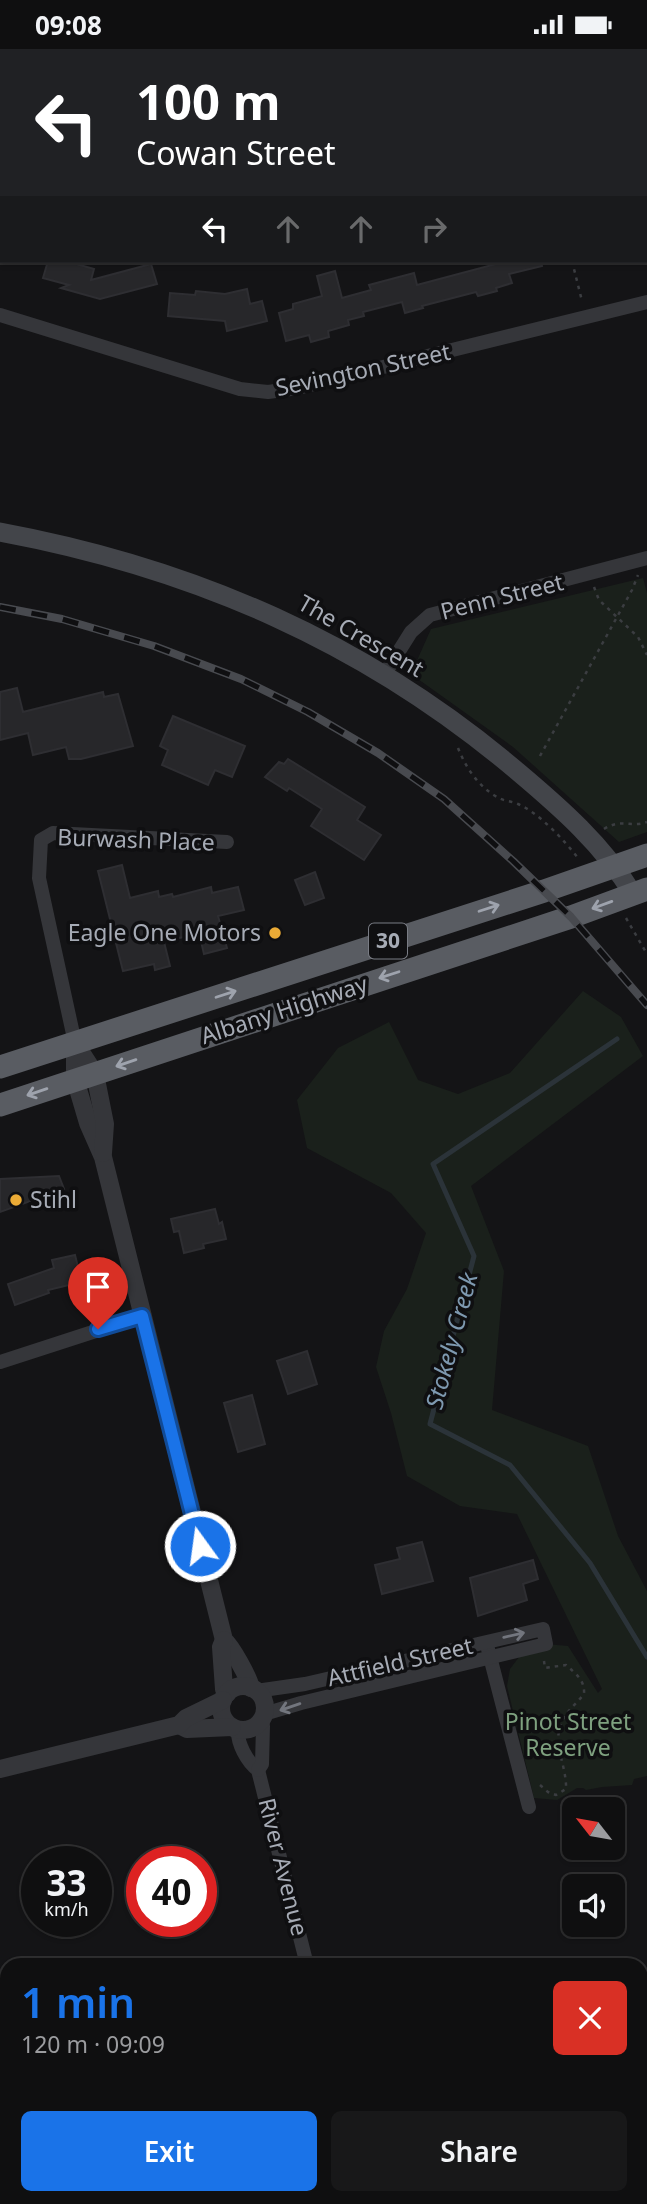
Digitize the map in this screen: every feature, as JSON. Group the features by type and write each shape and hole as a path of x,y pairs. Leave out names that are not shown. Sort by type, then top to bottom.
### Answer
{"highway":[{"name":"Albany Highway","path":"0,1067 647,855"},
{"name":"Albany Highway","path":"0,1105 469,949 634,899"},
{"path":"457,919 469,949"}],"main road":[{"name":"The Crescent","path":"0,532 87,551 188,581 337,646 445,715 497,754 581,829 615,865 634,899"}],"street":[{"name":"Sevington Street","path":"0,315 240,389 268,392 298,388 647,302"},
{"name":"Penn Street","path":"384,675 411,632 430,615 641,560"},
{"name":"Burwash Place","path":"75,1042 39,878 41,841 54,833 227,842"},
{"path":"75,1042 85,1077 88,1123 103,1157 224,1640 263,1702 262,1718 251,1729 187,1729 179,1725"},
{"path":"0,1362 142,1316"},
{"name":"Attfield Street","path":"253,1689 305,1684 543,1629 543,1645 301,1703 262,1718"},
{"path":"224,1640 221,1647 225,1697 221,1712 223,1719 235,1729"},
{"path":"486,1642 529,1807"},
{"path":"0,1769 179,1725 238,1687 253,1689"},
{"name":"River Avenue","path":"258,1770 262,1764 262,1718"},
{"name":"River Avenue","path":"235,1729 252,1765 258,1770 305,1958"}],"path":[{"path":"572,263 586,318"},
{"path":"540,756 638,579 641,560"},
{"path":"590,575 599,600 638,638 647,655"},
{"path":"458,748 477,782 499,799 519,804 571,849"},
{"path":"613,824 628,822 640,825 647,822"},
{"path":"634,899 647,954"},
{"path":"530,1786 540,1785 548,1793 556,1795 566,1789 566,1775 557,1739 559,1727 566,1714 584,1694 580,1677 566,1665 545,1668 543,1645"}],"green space":[{"path":"643,578 647,593 647,832 619,842 513,747 411,674 431,629"},
{"name":"Pinot Street Reserve","path":"583,991 621,1017 643,1056 471,1186 504,1271 492,1410 588,1446 618,1536 647,1591 647,1776 634,1779 632,1785 586,1790 577,1788 557,1800 534,1798 507,1686 510,1669 519,1657 546,1644 568,1646 598,1693 602,1689 517,1514 460,1506 407,1476 376,1367 384,1331 407,1289 426,1233 391,1193 307,1148 297,1100 338,1048 389,1022 418,1080 458,1094 510,1073"}],"building":[{"path":"47,263 73,263 94,269 91,280 151,264 157,284 100,299 61,288 69,285 43,278"},
{"path":"500,263 541,263 542,266 509,274 512,283 496,288 497,291 478,296 476,292 405,313 402,302 363,312 364,316 348,320 349,325 328,331 329,337 311,342 309,335 286,341 279,313 293,309 293,304 322,296 317,276 335,271 342,298 371,290 369,285 414,273 417,285"},
{"path":"247,289 250,304 262,301 267,321 227,331 225,321 168,316 170,293 195,295 196,291 225,294"},
{"path":"17,688 23,712 103,692 104,697 118,694 133,746 81,759 69,759 66,747 33,755 28,733 0,740 0,692"},
{"path":"173,716 245,746 232,777 215,770 208,785 162,765 168,750 160,746"},
{"path":"288,759 365,807 357,820 381,835 364,860 311,826 322,809 289,788 287,791 265,777 279,762 284,764"},
{"path":"122,865 130,898 158,891 159,897 172,894 173,897 211,887 212,893 238,887 244,910 218,916 227,948 204,954 199,933 164,942 170,966 155,970 154,964 123,971 98,871"},
{"path":"315,872 324,898 305,905 295,880"},
{"name":"Stihl","path":"59,1176 64,1189 0,1212 0,1179"},
{"path":"215,1209 226,1239 203,1244 204,1248 184,1253 179,1231 174,1232 171,1219"},
{"path":"75,1255 78,1267 86,1265 90,1280 48,1290 49,1293 15,1305 8,1284 54,1268 52,1260"},
{"path":"307,1351 317,1384 288,1394 277,1361"},
{"path":"252,1395 265,1444 238,1452 224,1403"},
{"path":"422,1542 433,1581 382,1594 375,1565 400,1559 397,1548"},
{"path":"533,1560 538,1579 523,1584 527,1600 478,1616 470,1578"}],"waterway":[{"name":"Stokely Creek","path":"617,1039 433,1164 474,1256 430,1424 510,1465 590,1563 647,1657"}],"railway":[{"path":"0,607 62,619 154,646 241,679 308,712 378,753 444,799 513,861 571,917 647,1005"}],"place":[{"name":"Eagle One Motors","path":"275,933"},
{"name":"Stihl","path":"16,1200"}],"route":[{"path":"98,1329 142,1316 200,1546"}]}
